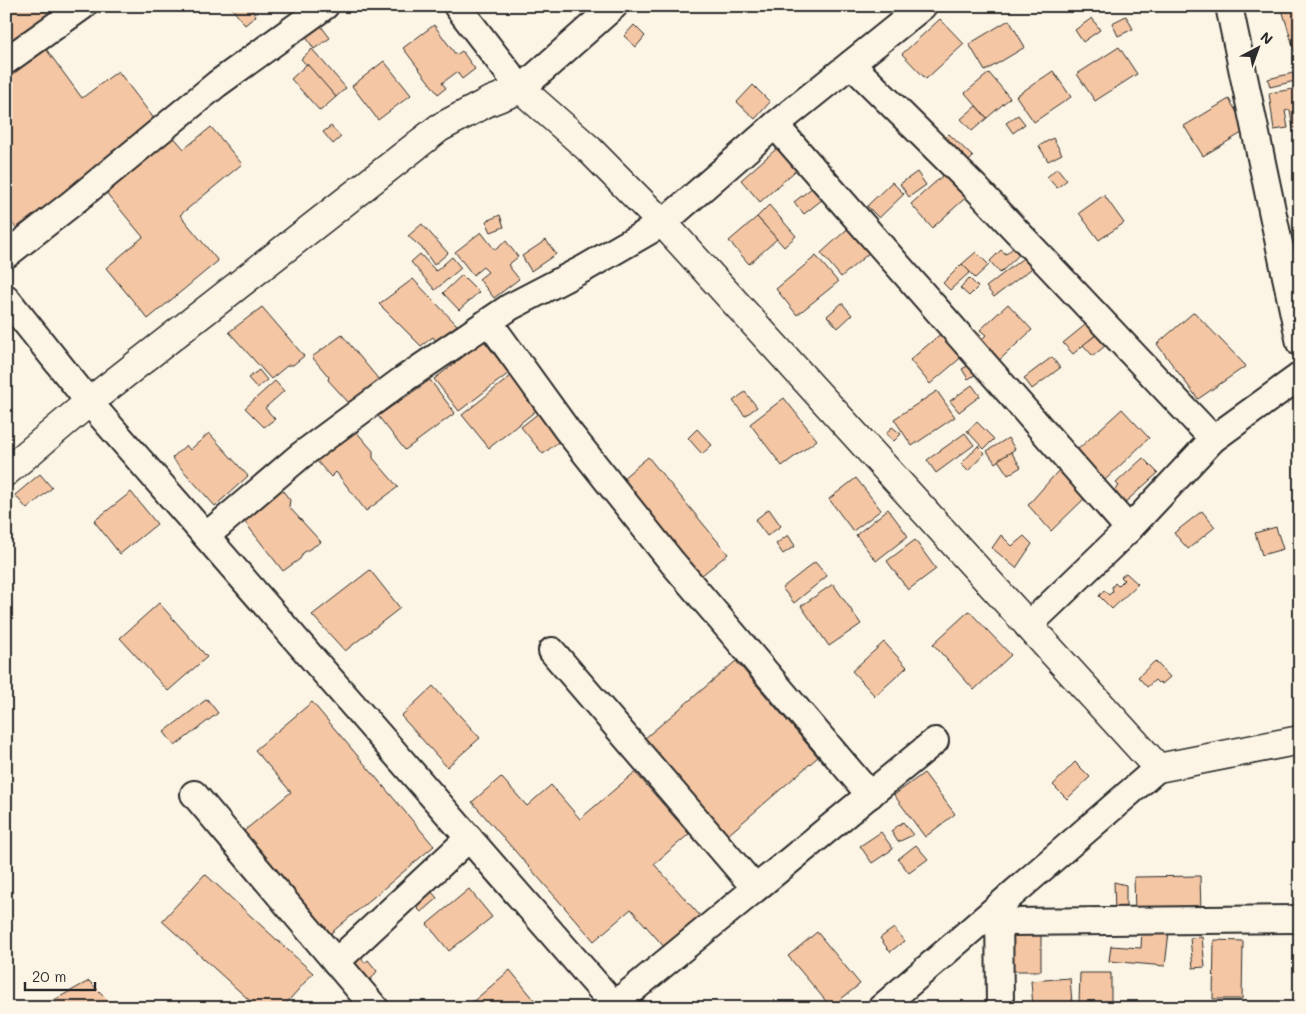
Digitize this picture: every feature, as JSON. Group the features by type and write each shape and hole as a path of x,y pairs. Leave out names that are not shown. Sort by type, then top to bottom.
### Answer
{"street":[{"path":"6,61 83,6"},
{"path":"6,255 217,84 324,6"},
{"path":"457,6 521,89 589,149 663,223 1158,768"},
{"path":"6,472 89,402 439,128 488,102 521,89 614,6"},
{"path":"206,536 300,456 401,381 510,307 585,268 663,223 775,125 923,6"},
{"path":"1230,6 1300,344"},
{"path":"851,64 976,187 1213,439"},
{"path":"775,125 1128,529"},
{"path":"6,298 89,402 615,1006 755,888 935,741"},
{"path":"489,322 567,430 672,562 870,795"},
{"path":"1028,626 1128,529 1213,439 1300,376"},
{"path":"552,651 755,888"},
{"path":"881,1008 1000,913 1158,768 1300,740"},
{"path":"194,794 375,1008"},
{"path":"336,962 469,838"},
{"path":"1000,913 1300,919"},
{"path":"1000,913 1000,1008"}],"building":[{"path":"6,6 59,6 61,9 6,48"},
{"path":"230,6 249,6 256,16 245,25"},
{"path":"1281,6 1296,6 1300,20 1300,58 1297,59"},
{"path":"1126,16 1133,29 1118,36 1112,23"},
{"path":"1092,18 1100,30 1083,42 1075,30"},
{"path":"940,19 964,44 926,79 902,54"},
{"path":"1009,20 1025,47 985,71 969,44"},
{"path":"434,25 456,55 462,51 475,69 462,79 457,72 442,83 446,88 438,94 403,48"},
{"path":"634,25 645,36 636,47 624,36"},
{"path":"321,26 330,38 314,49 306,37"},
{"path":"1119,47 1137,74 1095,101 1077,74"},
{"path":"46,49 82,98 118,71 158,124 16,228 6,215 6,78"},
{"path":"312,49 346,88 336,97 301,59"},
{"path":"384,61 411,95 378,120 352,86"},
{"path":"307,64 336,97 320,111 291,79"},
{"path":"1053,71 1071,97 1034,122 1016,96"},
{"path":"989,73 1010,98 987,118 965,93"},
{"path":"1293,73 1295,81 1270,87 1268,79"},
{"path":"753,85 770,102 755,119 737,102"},
{"path":"1300,88 1300,127 1293,128 1290,110 1285,111 1288,128 1274,130 1269,93"},
{"path":"1229,99 1247,130 1203,156 1184,126"},
{"path":"976,106 987,118 972,131 961,119"},
{"path":"1018,115 1025,124 1013,133 1006,123"},
{"path":"331,126 341,137 333,144 323,132"},
{"path":"211,127 242,164 180,215 218,261 148,319 106,268 143,237 104,190 171,134 184,149"},
{"path":"949,134 973,157 961,169 937,146"},
{"path":"1053,138 1062,154 1048,161 1039,146"},
{"path":"783,143 802,165 760,202 741,180"},
{"path":"951,168 972,192 932,228 911,204"},
{"path":"1057,168 1067,180 1057,188 1047,177"},
{"path":"917,172 926,185 909,197 900,184"},
{"path":"822,180 832,192 804,214 794,202"},
{"path":"892,182 904,194 879,218 867,206"},
{"path":"1104,195 1124,223 1099,240 1079,213"},
{"path":"769,205 796,236 784,247 757,217"},
{"path":"500,215 504,227 491,232 486,221"},
{"path":"757,217 777,239 749,264 729,241"},
{"path":"855,222 876,247 841,277 821,253"},
{"path":"422,224 448,253 434,265 423,249 408,236"},
{"path":"481,232 495,250 506,241 518,257 508,265 519,279 494,298 479,279 488,272 483,267 473,275 455,252"},
{"path":"546,240 556,254 531,271 522,256"},
{"path":"1014,247 1021,253 1000,273 990,261 1001,250 1006,254"},
{"path":"976,252 989,265 975,278 962,264"},
{"path":"420,254 436,271 452,257 461,268 435,290 411,262"},
{"path":"1027,255 1035,266 994,297 986,287"},
{"path":"816,256 838,282 797,315 776,289"},
{"path":"962,264 970,272 950,290 943,283"},
{"path":"462,275 479,292 459,310 443,293"},
{"path":"969,278 978,287 969,296 960,288"},
{"path":"413,279 457,325 437,342 433,337 421,346 379,304"},
{"path":"842,303 852,315 838,328 827,316"},
{"path":"1008,304 1032,330 993,366 967,338 975,330 983,338 986,335 980,330"},
{"path":"262,307 304,356 293,365 288,365 271,379 229,332"},
{"path":"1194,312 1246,366 1198,399 1157,344"},
{"path":"1090,321 1099,332 1073,354 1063,343"},
{"path":"944,331 964,355 930,384 910,360"},
{"path":"342,335 380,381 349,403 328,380 329,377 312,357"},
{"path":"1096,335 1105,346 1093,356 1083,345"},
{"path":"484,341 509,373 459,411 434,379"},
{"path":"1052,357 1060,368 1032,389 1024,378"},
{"path":"976,361 982,371 968,379 962,369"},
{"path":"259,370 267,380 257,388 248,378"},
{"path":"511,376 538,409 489,448 462,415"},
{"path":"430,380 455,413 405,450 378,416"},
{"path":"275,381 284,391 265,408 275,419 264,427 245,408"},
{"path":"972,385 980,396 959,412 950,401"},
{"path":"937,391 955,417 912,446 894,419"},
{"path":"745,392 757,407 745,416 733,401"},
{"path":"784,398 817,440 782,466 750,424"},
{"path":"1122,409 1149,438 1104,481 1076,451"},
{"path":"540,412 562,439 543,454 521,427"},
{"path":"977,422 994,439 984,449 967,431"},
{"path":"892,427 901,434 894,441 886,434"},
{"path":"353,428 373,451 373,458 398,487 366,511 336,472 331,477 316,460"},
{"path":"697,429 712,445 702,454 688,438"},
{"path":"209,433 248,476 215,506 172,458 186,445 190,450"},
{"path":"965,433 974,445 936,473 927,460"},
{"path":"1008,438 1015,449 995,463 987,451"},
{"path":"978,446 985,453 968,471 961,464"},
{"path":"1011,452 1021,467 1008,475 998,460"},
{"path":"648,457 728,554 696,580 616,484"},
{"path":"1143,458 1158,473 1121,506 1110,494 1119,486 1116,483"},
{"path":"1059,470 1087,496 1051,531 1028,505"},
{"path":"40,474 52,488 27,509 15,495"},
{"path":"856,478 881,510 853,531 829,499"},
{"path":"279,486 290,500 289,507 321,542 303,553 300,559 283,571 240,516"},
{"path":"131,492 157,524 120,554 94,521"},
{"path":"769,509 781,526 767,536 755,520"},
{"path":"888,509 908,536 876,561 856,535"},
{"path":"1202,511 1215,527 1188,549 1174,533"},
{"path":"1276,527 1283,549 1262,555 1255,533"},
{"path":"788,535 795,546 783,554 776,544"},
{"path":"1001,535 1012,546 1024,536 1032,544 1016,568 992,548"},
{"path":"915,540 936,569 908,590 887,561"},
{"path":"815,562 827,576 794,603 782,588"},
{"path":"370,570 400,608 345,651 312,615"},
{"path":"1126,573 1138,584 1112,609 1099,596 1104,590 1109,595 1113,591 1112,587 1115,583 1118,586 1124,580 1121,577"},
{"path":"833,584 861,624 829,646 801,606"},
{"path":"159,603 207,657 168,691 120,638"},
{"path":"969,611 1011,655 974,690 933,644"},
{"path":"884,642 907,667 875,696 852,671"},
{"path":"736,661 818,757 721,841 638,744"},
{"path":"1155,661 1170,677 1162,684 1155,680 1147,687 1138,677"},
{"path":"433,686 480,738 447,767 401,716"},
{"path":"207,699 218,713 175,746 164,732"},
{"path":"312,702 434,846 325,938 238,836 291,792 255,750"},
{"path":"1075,762 1090,777 1067,799 1053,785"},
{"path":"635,772 689,834 654,864 702,918 666,949 631,909 594,941 472,802 501,777 527,806 551,785 580,819"},
{"path":"924,773 955,814 925,837 894,795"},
{"path":"903,822 913,835 898,842 891,831"},
{"path":"881,832 893,849 872,863 860,846"},
{"path":"916,845 928,859 909,873 898,859"},
{"path":"205,874 313,973 282,1008 258,1008 162,921"},
{"path":"1200,876 1201,913 1135,914 1134,877"},
{"path":"1114,882 1126,885 1126,908 1115,912"},
{"path":"426,885 437,898 421,912 409,900"},
{"path":"469,889 492,917 449,951 427,924"},
{"path":"894,928 904,941 890,952 880,938"},
{"path":"1142,929 1169,932 1165,966 1109,961 1111,946 1141,948"},
{"path":"1011,931 1041,932 1041,971 1011,971"},
{"path":"817,932 860,984 831,1007 788,956"},
{"path":"1202,937 1205,967 1193,968 1190,938"},
{"path":"1214,940 1243,941 1242,999 1213,999"},
{"path":"355,950 365,963 368,960 377,971 367,985 345,958"},
{"path":"510,970 541,1008 471,1008 469,1005"},
{"path":"1080,973 1111,973 1111,1005 1079,1004"},
{"path":"1070,978 1072,1003 1033,1007 1031,981"},
{"path":"89,981 112,1004 106,1008 60,1008 54,1000"}]}
